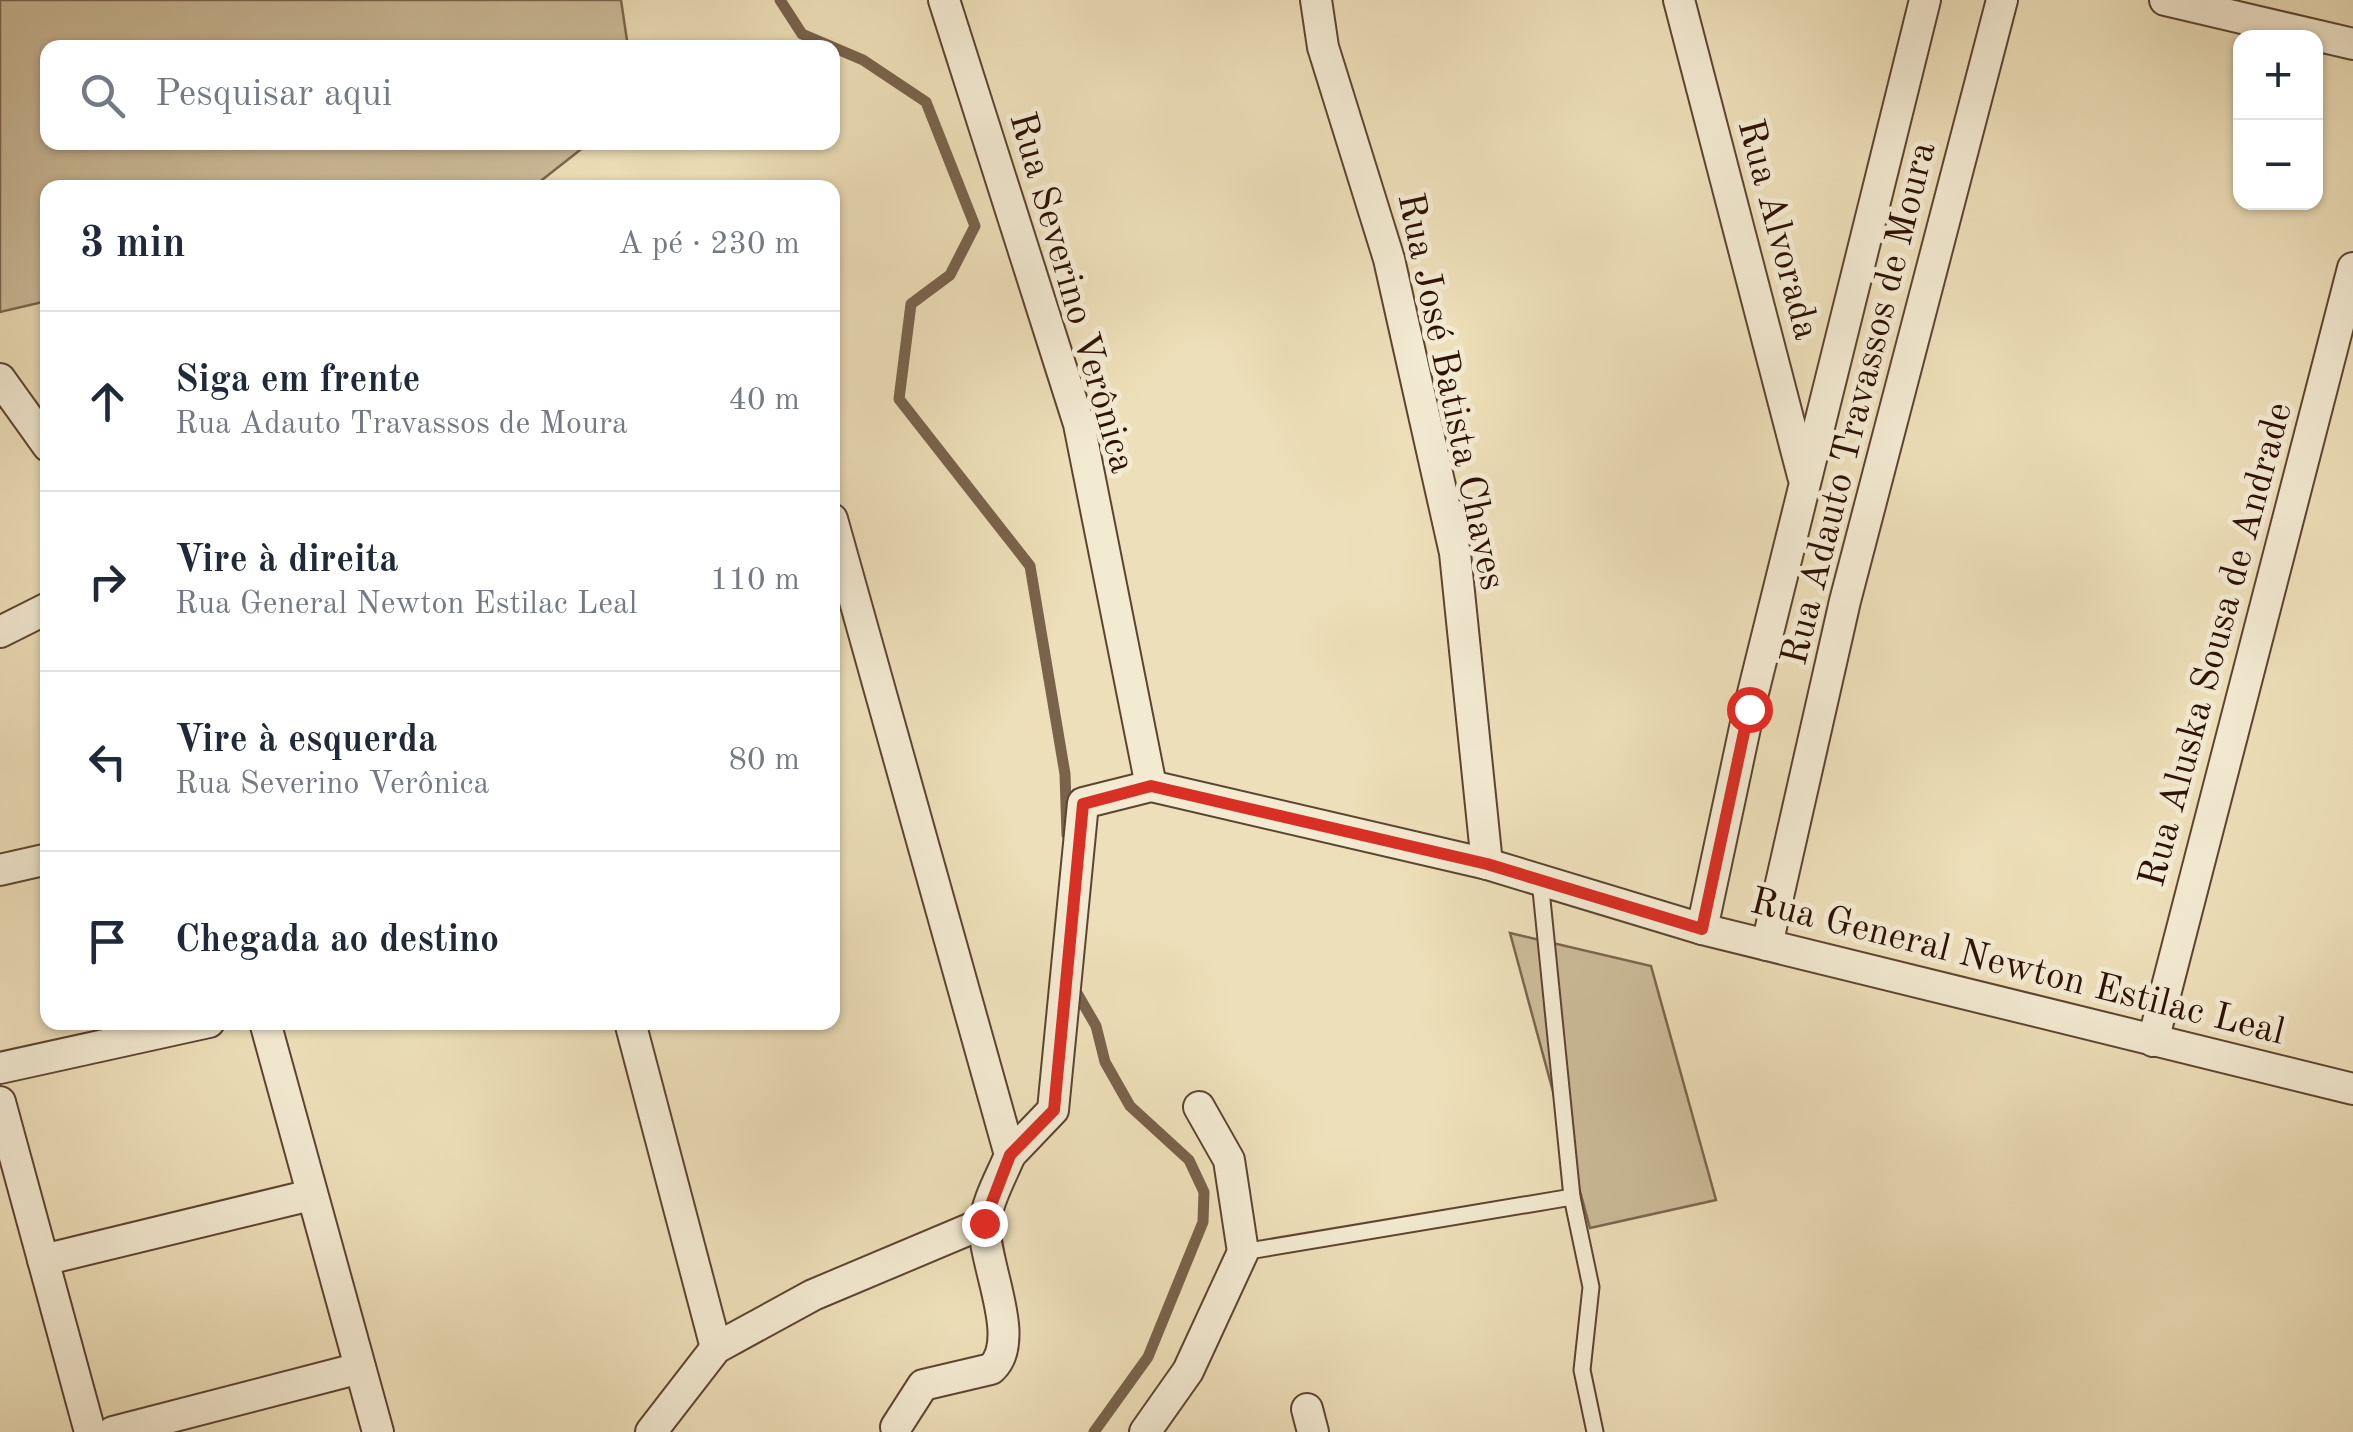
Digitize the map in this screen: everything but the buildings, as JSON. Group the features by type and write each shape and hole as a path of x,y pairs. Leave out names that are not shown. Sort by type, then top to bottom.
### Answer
{"street":[{"name":"Rua Severino Verônica","path":"944,0 1079,424 1151,786"},
{"name":"Rua José Batista Chaves","path":"1316,0 1324,48 1389,260 1455,554 1487,864"},
{"name":"Rua Alvorada","path":"1679,0 1804,479"},
{"name":"Rua Adauto Travassos de Moura","path":"1702,929 1804,479 1924,0"},
{"name":"Rua Adauto Travassos de Moura","path":"1768,944 1845,601 2002,0"},
{"path":"2165,0 2353,44"},
{"name":"Rua Aluska Sousa de Andrade","path":"2153,1041 2353,268"},
{"path":"0,379 40,435"},
{"path":"840,548 1010,1155 984,1223 1002,1329 998,1363 982,1372 923,1385 891,1430"},
{"path":"0,632 40,612"},
{"name":"Rua General Newton Estilac Leal","path":"1010,1155 1054,1110 1083,804 1151,786 1487,864 1702,929 2353,1089"},
{"path":"0,870 40,860"},
{"path":"0,1068 173,1030"},
{"path":"268,1030 378,1432"},
{"path":"632,1030 716,1348"},
{"path":"0,1102 90,1432"},
{"path":"1145,1432 1188,1371 1243,1252 1229,1160 1199,1107"},
{"path":"43,1260 312,1195"},
{"path":"651,1432 716,1348 813,1295 984,1223"},
{"path":"113,1432 360,1368"}],"lane":[{"path":"1540,880 1572,1197 1591,1287 1582,1370 1595,1432"},
{"path":"1243,1252 1572,1197"}],"shaded area":[{"path":"0,0 621,0 627,40 40,40 40,150 580,150 542,180 40,180 40,303 0,312"},
{"path":"1510,933 1651,966 1716,1200 1590,1228"}],"waterway":[{"path":"780,0 802,34 816,40"},
{"path":"840,50 863,60 926,102 975,226 950,275 911,304 899,399 1030,566 1065,774 1067,835"},
{"path":"1074,988 1096,1026 1105,1062 1130,1106 1189,1160 1204,1192 1203,1222 1148,1357 1094,1432"}],"route":[{"path":"984,1223 1010,1155 1054,1110 1083,804 1094,797 1151,786 1487,864 1702,929 1749,709"}]}
